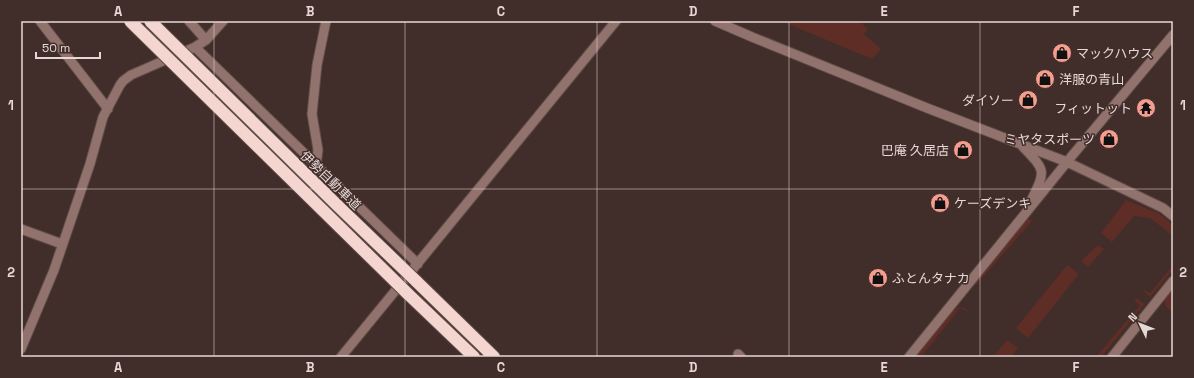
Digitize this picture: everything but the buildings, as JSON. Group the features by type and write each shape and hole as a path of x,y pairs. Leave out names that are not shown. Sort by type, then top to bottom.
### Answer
{"highway":[{"path":"130,21 474,357"},
{"name":"伊勢自動車道","path":"150,21 330,199 494,357"}],"street":[{"path":"40,21 108,109"},
{"path":"189,21 206,40"},
{"path":"21,349 54,270 90,164 103,118 120,84 128,78 195,47 206,40 223,21"},
{"path":"316,166 318,150 312,114 317,65 326,21"},
{"path":"341,357 418,264 503,157 616,21"},
{"path":"716,21 927,108 1067,162 1163,208 1173,216"},
{"path":"909,357 1067,162 1173,35"},
{"path":"195,47 418,264"},
{"path":"1020,144 1038,163 1042,176 1025,215"},
{"path":"21,230 62,244"},
{"path":"1112,357 1173,281"}],"shaded area":[{"path":"781,21 859,21 868,29 864,34 881,49 872,59"},
{"path":"1126,200 1158,213 1173,225 1173,236 1150,218 1134,216 1112,242 1101,233"},
{"path":"1026,217 1032,221 976,285 972,282"},
{"path":"1098,245 1104,249 1088,267 1081,261"},
{"path":"1067,265 1079,274 1028,338 1016,328"},
{"path":"1173,265 1173,270 1150,297 1143,291 1144,290 1150,293"},
{"path":"1173,289 1173,313 1166,307 1164,300"},
{"path":"1137,298 1145,304 1101,357 1096,357 1140,305 1134,300"},
{"path":"958,307 968,310 967,311 960,308 921,357 911,357 951,308 955,311"},
{"path":"1007,340 1018,348 1011,357 993,357"}],"place":[{"name":"マックハウス","path":"1062,53"},
{"name":"洋服の青山","path":"1045,79"},
{"name":"ダイソー","path":"1028,100"},
{"name":"フィットット","path":"1146,108"},
{"name":"ミヤタスポーツ","path":"1109,139"},
{"name":"巴庵 久居店","path":"963,150"},
{"name":"ケーズデンキ","path":"940,203"},
{"name":"ふとんタナカ","path":"878,278"}]}
